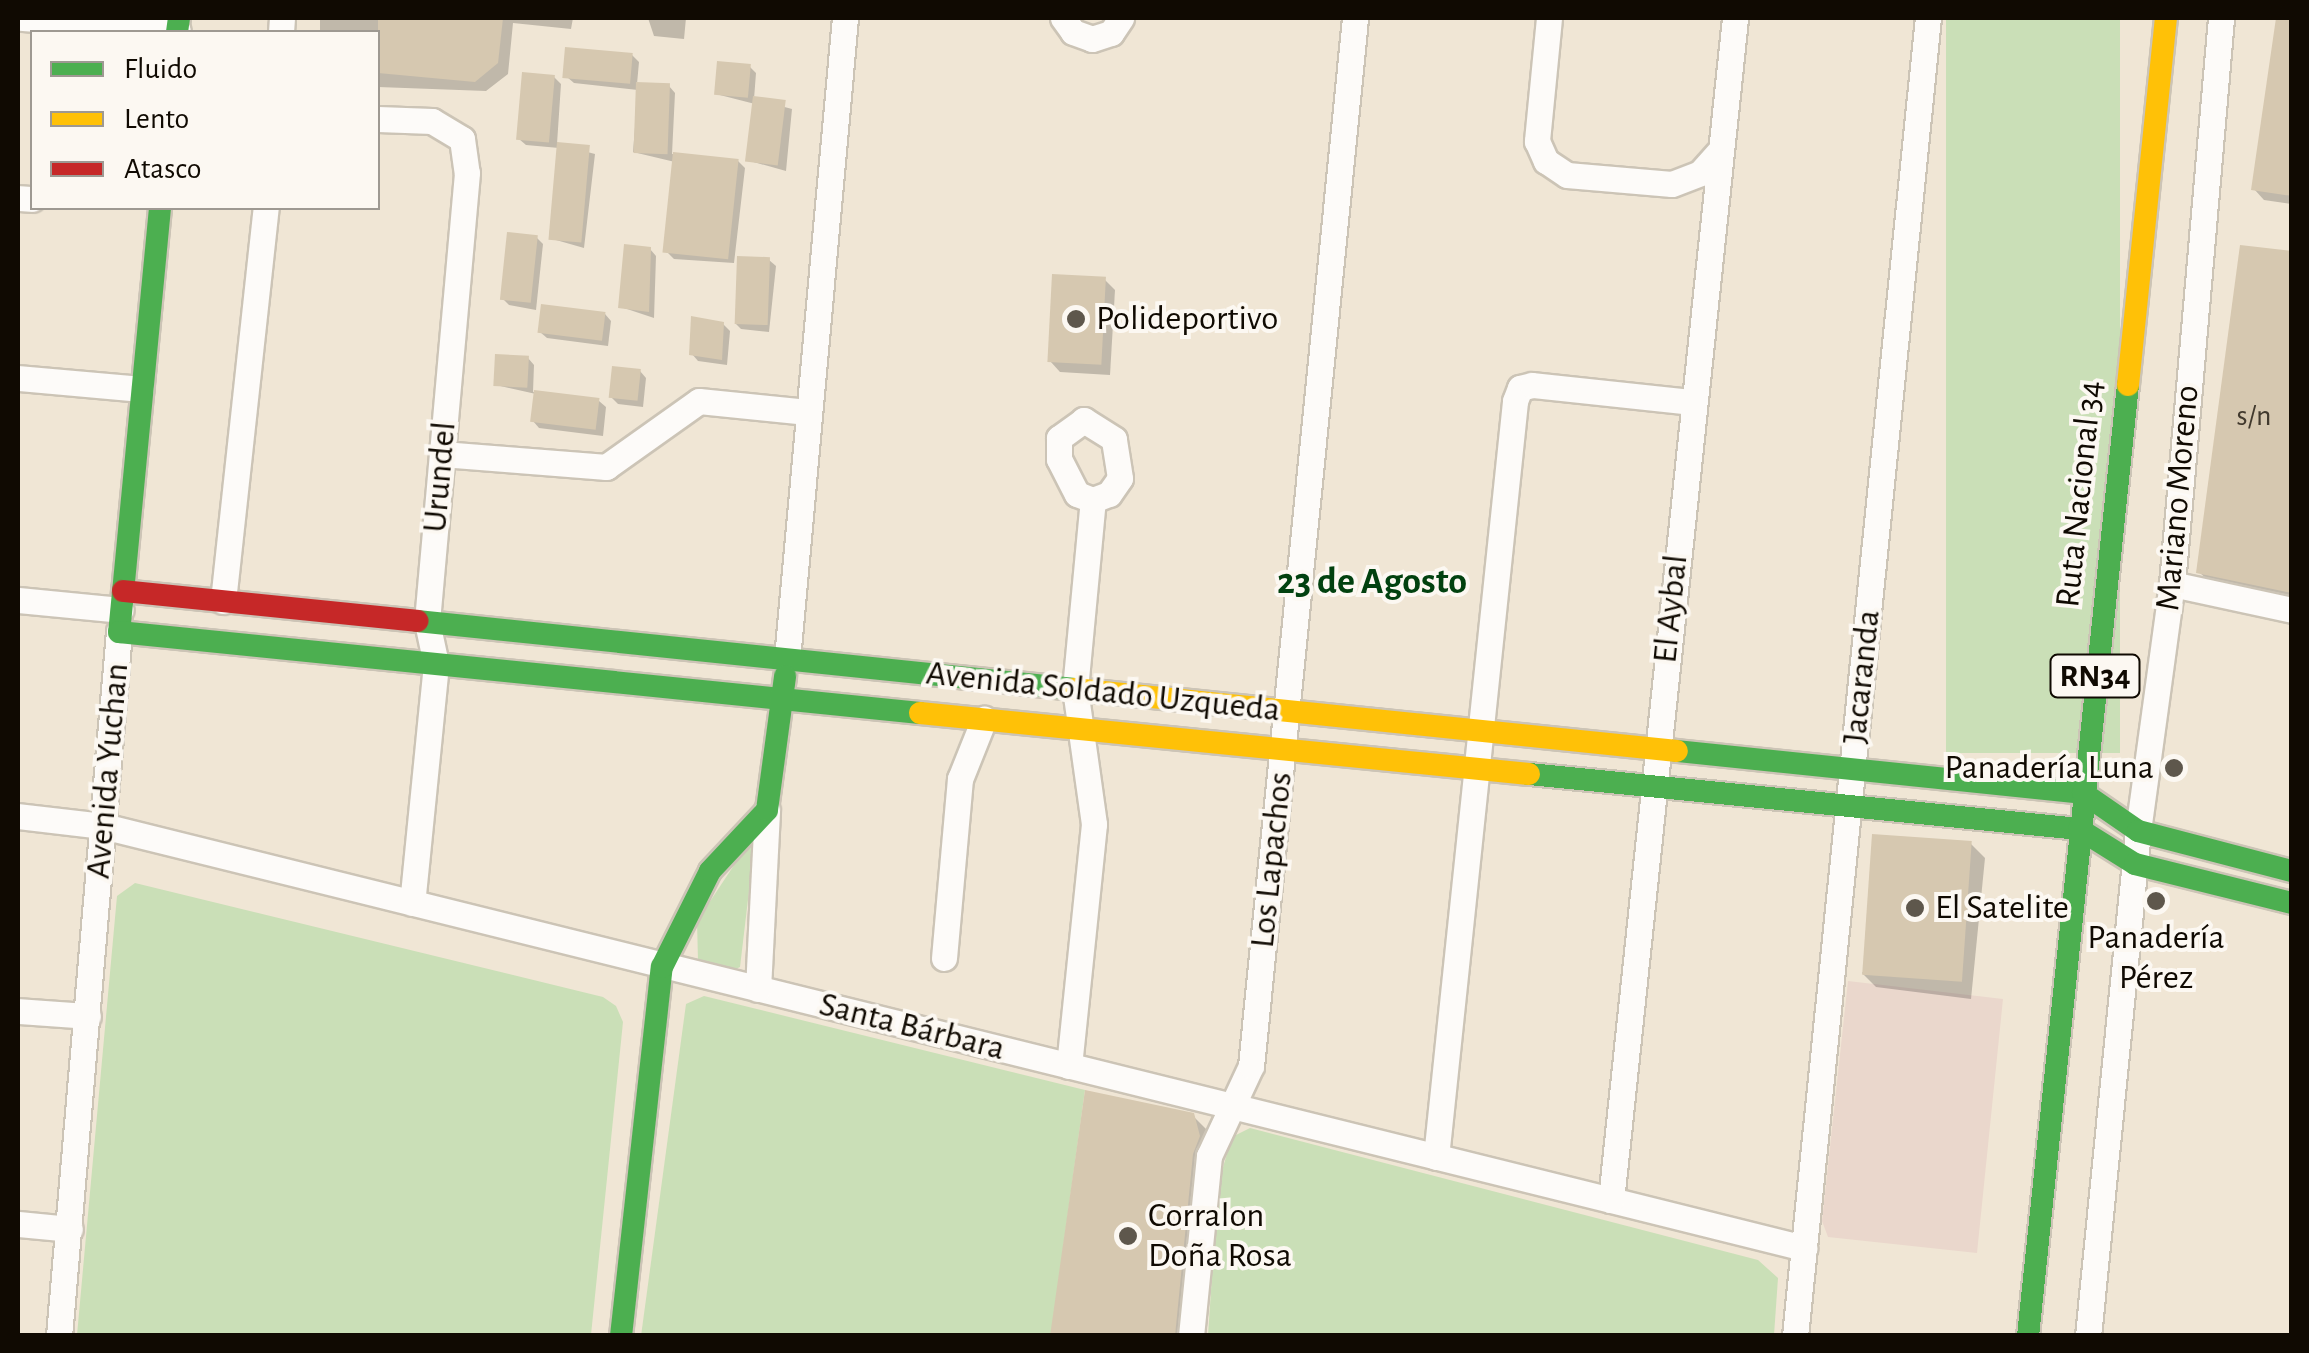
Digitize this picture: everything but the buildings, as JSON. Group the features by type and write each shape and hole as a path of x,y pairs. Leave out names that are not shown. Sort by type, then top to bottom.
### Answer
{"main road":[{"name":"Ruta Nacional 34","path":"2006,1336 2166,18"},
{"name":"Ruta Nacional 34","path":"2072,791 2124,176"},
{"name":"Avenida Yuchan","path":"121,611 152,210"},
{"name":"Avenida Soldado Uzqueda","path":"121,611 223,601 2072,791"},
{"name":"Avenida Soldado Uzqueda","path":"121,611 436,664 2068,828"},
{"path":"621,1336 662,967 680,920 710,871 767,810 788,659"},
{"path":"2072,791 2138,831 2292,871"},
{"name":"Ruta Nacional 34","path":"2028,1336 2068,828"},
{"path":"2068,828 2135,864 2292,903"}],"street":[{"path":"23,18 178,27"},
{"path":"788,659 845,18 835,18"},
{"path":"1064,18 1073,32 1092,39 1111,33 1121,18"},
{"name":"Los Lapachos","path":"1192,1336 1210,1156 1251,1066 1355,18"},
{"path":"1549,18 1536,141 1546,161 1568,175 1672,184 1700,174 1720,152"},
{"name":"El Aybal","path":"1612,1200 1692,402 1735,18"},
{"name":"Jacaranda","path":"1796,1336 1928,18"},
{"name":"Mariano Moreno","path":"2088,1336 2138,831 2172,584 2221,18"},
{"name":"Urundel","path":"380,119 432,121 462,139 467,173 428,622 436,664 412,903"},
{"path":"223,601 266,210"},
{"path":"18,378 141,388"},
{"path":"1436,1157 1478,730 1520,388 1692,402"},
{"path":"442,454 606,467 699,401 807,412"},
{"path":"1070,1066 1094,824 1076,728 1093,500"},
{"path":"2172,584 2292,610"},
{"name":"Avenida Soldado Uzqueda","path":"18,600 121,611"},
{"name":"Avenida Yuchan","path":"59,1336 121,611"},
{"path":"944,958 960,779 984,719"},
{"path":"758,988 767,810"},
{"name":"Santa Bárbara","path":"18,816 103,826 1804,1248"},
{"path":"18,1011 88,1016"},
{"path":"18,1224 70,1229"}],"shaded area":[{"path":"1848,981 2003,999 1977,1253 1828,1237 1822,1221"}],"green space":[{"path":"1946,18 2120,18 2120,753 1946,753"},
{"path":"756,832 740,967 732,971 698,961 697,921"},
{"path":"135,883 603,997 616,1006 623,1022 591,1335 77,1335 117,896"},
{"path":"704,996 1085,1090 1051,1335 641,1336 686,1004"},
{"path":"1250,1128 1758,1260 1778,1278 1774,1335 1208,1336 1218,1184 1232,1137"}],"traffic: fast":[{"path":"177,30 179,18"},
{"path":"160,210 119,632 920,713"},
{"path":"2028,1336 2128,385"},
{"path":"417,621 1074,689"},
{"path":"621,1336 662,967 710,871 767,810 785,676"},
{"path":"1677,751 2083,793 2138,831 2292,871"},
{"path":"1529,774 2079,829 2135,864 2292,903"}],"traffic: slow":[{"path":"2128,385 2166,18"},
{"path":"1074,689 1677,751"},
{"path":"920,713 1529,774"}],"traffic: jam":[{"path":"123,591 417,621"}],"place":[{"name":"Polideportivo","path":"1076,319"},
{"name":"Panadería Luna","path":"2174,768"},
{"name":"Panadería Pérez","path":"2156,901"},
{"name":"El Satelite","path":"1915,908"},
{"name":"Corralon Doña Rosa","path":"1128,1236"}],"district":[{"name":"23 de Agosto","path":"1372,583"}]}
